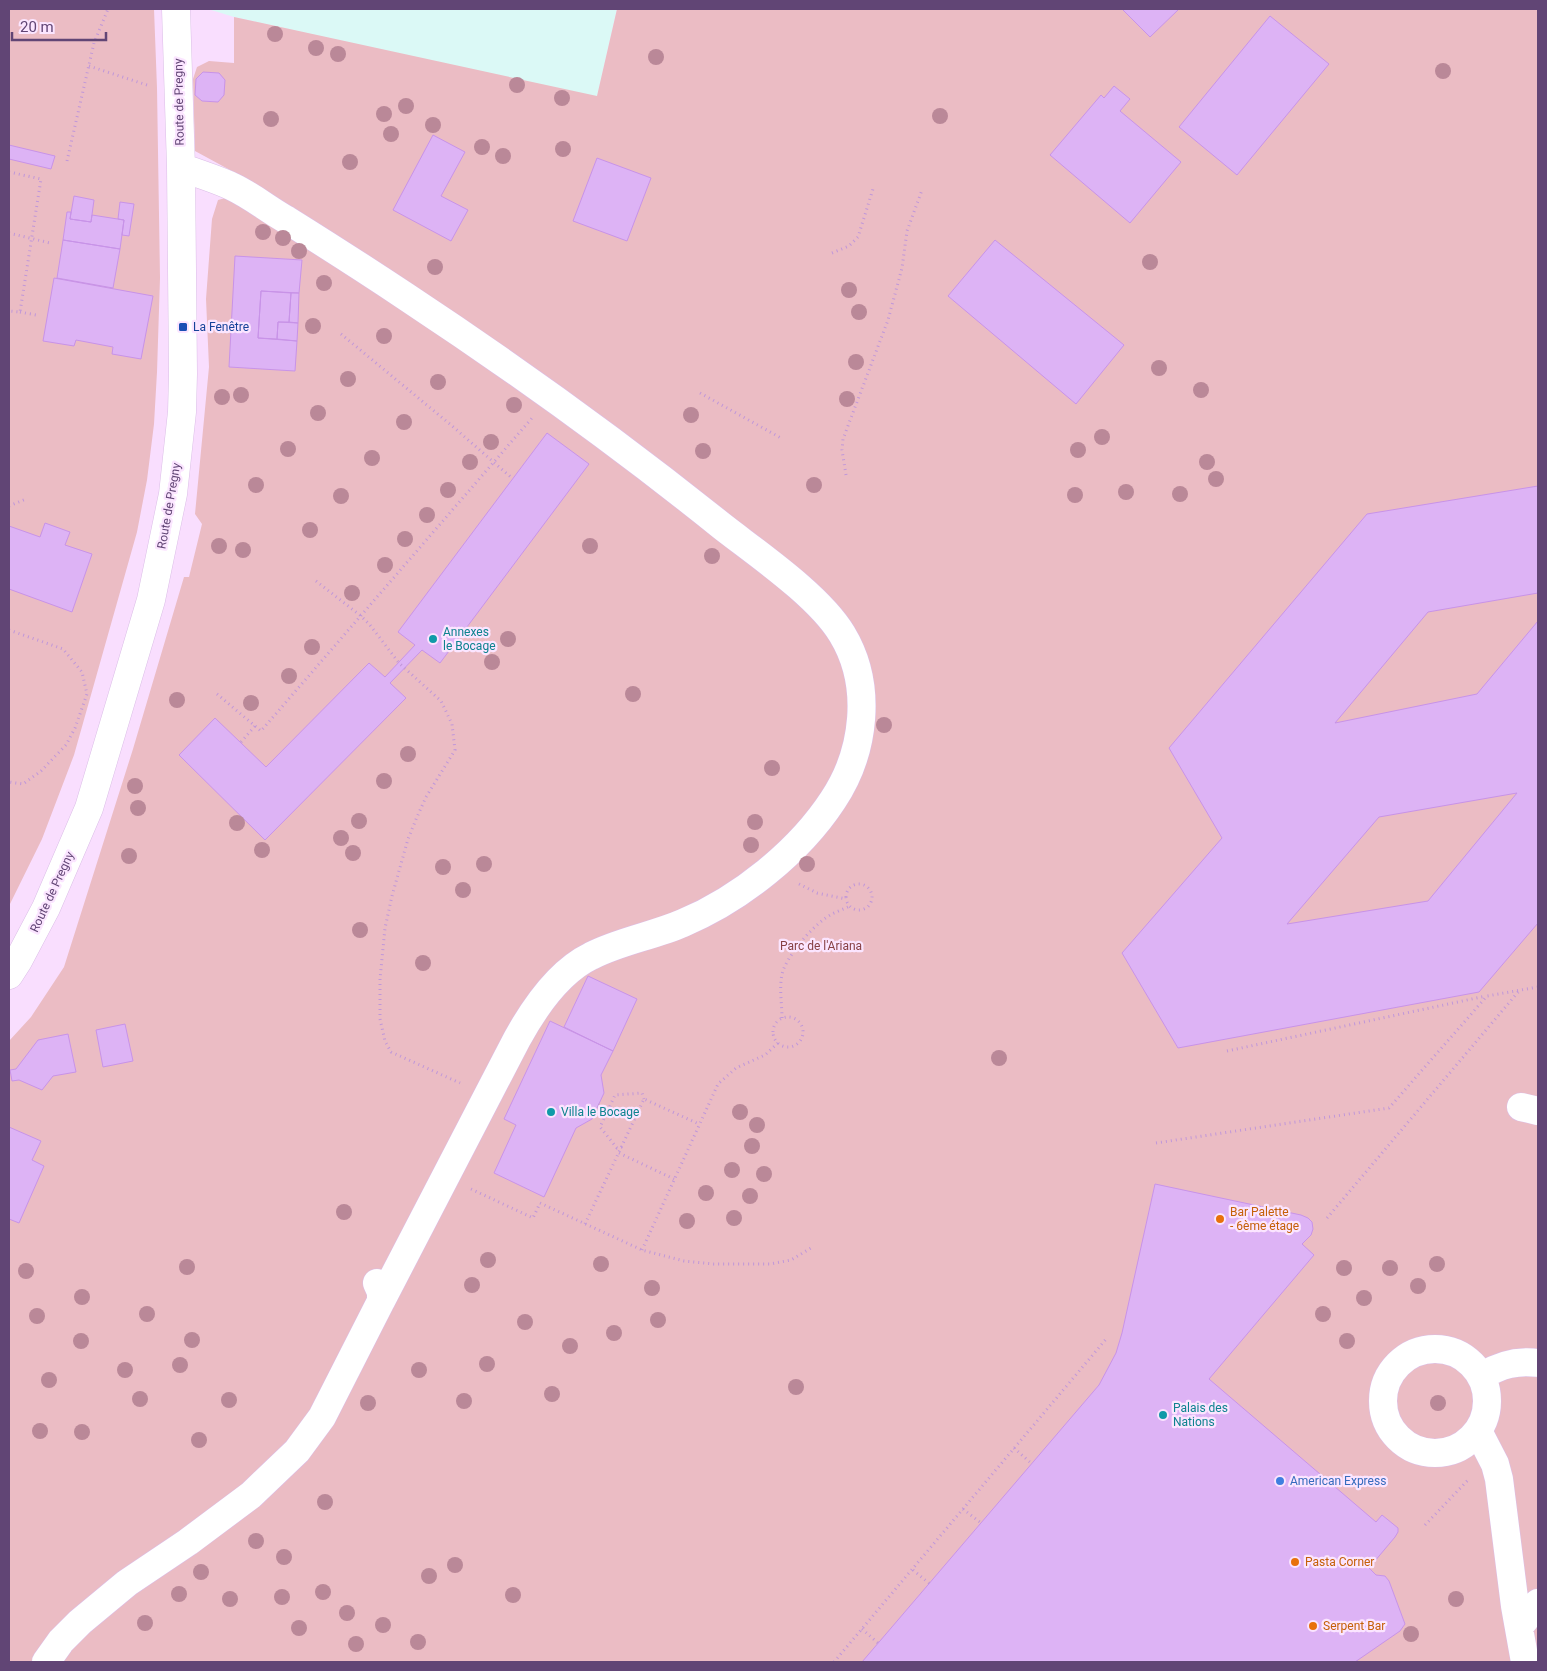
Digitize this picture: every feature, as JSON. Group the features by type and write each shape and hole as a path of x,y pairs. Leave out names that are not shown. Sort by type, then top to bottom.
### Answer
{"street":[{"name":"Route de Pregny","path":"9,975 46,908 89,808 151,600 173,494 182,412 183,374 181,167 176,9"},
{"path":"46,1662 61,1641 86,1617 127,1583 188,1542 251,1495 297,1451 322,1417 378,1291 412,1244 530,1016 566,974 587,958 600,952 685,923 716,907 753,882 776,863 814,826 835,798 850,768 859,741 861,694 857,667 843,634 824,611 797,586 652,471 441,320 234,188 181,167"},
{"path":"1439,1349 1456,1353 1471,1362 1482,1376 1488,1393 1487,1411 1472,1437 1455,1450 1438,1453 1421,1451 1406,1444 1394,1432 1386,1417 1383,1400 1386,1384 1394,1369 1406,1357 1422,1350 1439,1349"},
{"path":"1482,1376 1505,1364 1519,1362 1538,1363"},
{"path":"1472,1437 1495,1464 1499,1479 1518,1627 1526,1662"},
{"path":"1518,1627 1538,1603"}],"path":[{"path":"67,161 94,43 108,9"},
{"path":"89,66 157,88"},
{"path":"9,172 41,179 20,312"},
{"path":"832,253 849,246 858,238 872,189"},
{"path":"846,475 842,450 843,440 888,320 902,268 907,231 922,190"},
{"path":"9,233 50,243"},
{"path":"9,311 36,315"},
{"path":"341,334 451,424 513,479"},
{"path":"700,393 781,438"},
{"path":"217,694 261,731 550,397"},
{"path":"9,506 26,499"},
{"path":"316,581 361,616 399,663 441,701 452,724 455,750 426,797 408,839 384,928 380,979 380,1019 384,1041 391,1052 488,1095"},
{"path":"9,630 63,649 82,672 87,694 75,728 66,745 41,771 23,784 9,782"},
{"path":"240,742 255,726"},
{"path":"776,863 796,882 817,893 846,899"},
{"path":"855,884 863,884 870,890 872,898 869,906 858,910 850,906 846,899 848,890 855,884"},
{"path":"782,1018 781,990 784,969 797,948 816,924 850,906"},
{"path":"1228,1051 1538,987"},
{"path":"1327,1218 1520,990"},
{"path":"1156,1143 1389,1108 1487,996"},
{"path":"787,1017 796,1020 802,1027 802,1036 792,1046 782,1046 773,1034 775,1024 782,1018 787,1017"},
{"path":"642,1250 718,1084 736,1068 765,1055 778,1042"},
{"path":"586,1224 622,1147 644,1099 642,1093 615,1095 600,1127 617,1148 622,1147"},
{"path":"644,1099 699,1124"},
{"path":"598,1105 608,1109"},
{"path":"619,1153 674,1179"},
{"path":"446,1177 533,1218 540,1203 642,1250 684,1261 749,1265 770,1264 791,1260 812,1248"},
{"path":"834,1662 1107,1338"},
{"path":"1426,1526 1475,1470 1476,1464 1473,1456 1472,1437"},
{"path":"1014,1448 1032,1464"},
{"path":"964,1509 981,1523"},
{"path":"912,1570 930,1584"},
{"path":"862,1629 878,1643"}],"shaded area":[{"path":"208,9 617,9 597,97 234,17"}],"green space":[{"path":"9,9 154,9 160,278 154,424 147,480 137,532 74,755 42,839 9,906"},
{"name":"Parc de l'Ariana","path":"617,9 1538,9 1538,1662 9,1662 9,1041 31,1017 64,967 133,749 184,577 189,577 202,524 195,514 209,367 206,299 212,219 218,200 229,197 241,176 195,151 193,79 197,67 209,61 234,63 234,17 597,96"}],"building":[{"path":"1122,9 1179,9 1150,37"},
{"path":"1270,16 1329,64 1237,175 1179,127"},
{"path":"203,72 219,73 225,80 224,95 218,102 202,101 195,95 196,79"},
{"path":"1114,86 1130,99 1120,111 1181,162 1130,223 1050,155 1101,95 1104,98"},
{"path":"433,135 465,152 441,196 468,210 451,241 393,210"},
{"path":"9,145 55,156 51,169 9,159"},
{"path":"597,158 651,178 627,241 573,221"},
{"path":"74,196 94,200 91,222 70,219"},
{"path":"120,202 134,204 129,236 122,235 124,220 118,219"},
{"path":"67,212 71,212 70,219 91,222 92,215 124,220 120,249 63,240"},
{"path":"63,240 120,249 113,288 57,278"},
{"path":"995,240 1124,345 1076,404 948,296"},
{"path":"235,256 302,260 299,293 261,291 258,338 297,341 295,371 229,367"},
{"path":"54,278 153,296 141,359 112,354 113,347 76,340 74,346 43,341"},
{"path":"261,291 291,293 289,322 278,322 277,339 258,338"},
{"path":"291,293 299,293 298,323 289,322"},
{"path":"278,322 298,323 297,341 277,339"},
{"name":"Annexes le Bocage","path":"547,433 589,464 440,663 422,650 390,683 406,698 265,840 179,755 215,718 266,767 369,663 385,677 415,645 398,632"},
{"path":"1538,486 1538,593 1428,612 1335,723 1477,694 1538,621 1538,923 1479,992 1178,1048 1122,953 1222,838 1169,748 1367,514","holes":["1517,793 1428,901 1287,924 1379,817"]},
{"path":"45,523 70,532 65,545 92,554 72,612 9,589 9,526 40,537"},
{"path":"588,976 637,999 613,1051 564,1027"},
{"name":"Villa le Bocage","path":"550,1021 613,1051 601,1075 604,1093 592,1119 576,1128 544,1197 494,1173 516,1125 504,1119"},
{"path":"125,1024 133,1061 103,1067 96,1030"},
{"path":"68,1034 76,1072 53,1076 42,1090 19,1080 12,1081 10,1070 16,1069 38,1040"},
{"path":"9,1127 41,1141 32,1160 44,1166 19,1223 9,1219"},
{"name":"Palais des Nations","path":"1155,1184 1301,1215 1312,1222 1313,1229 1311,1235 1302,1244 1314,1255 1209,1379 1376,1522 1382,1515 1398,1528 1395,1537 1369,1568 1376,1575 1385,1576 1389,1581 1405,1624 1400,1631 1355,1662 862,1662 1099,1385 1116,1353 1122,1333"}],"place":[{"name":"La Fenêtre","path":"183,327"},
{"name":"Annexes le Bocage","path":"433,639"},
{"name":"Villa le Bocage","path":"551,1112"},
{"name":"Bar Palette - 6ème étage","path":"1220,1219"},
{"name":"Palais des Nations","path":"1163,1415"},
{"name":"American Express","path":"1280,1481"},
{"name":"Pasta Corner","path":"1295,1562"},
{"name":"Serpent Bar","path":"1313,1626"}]}
